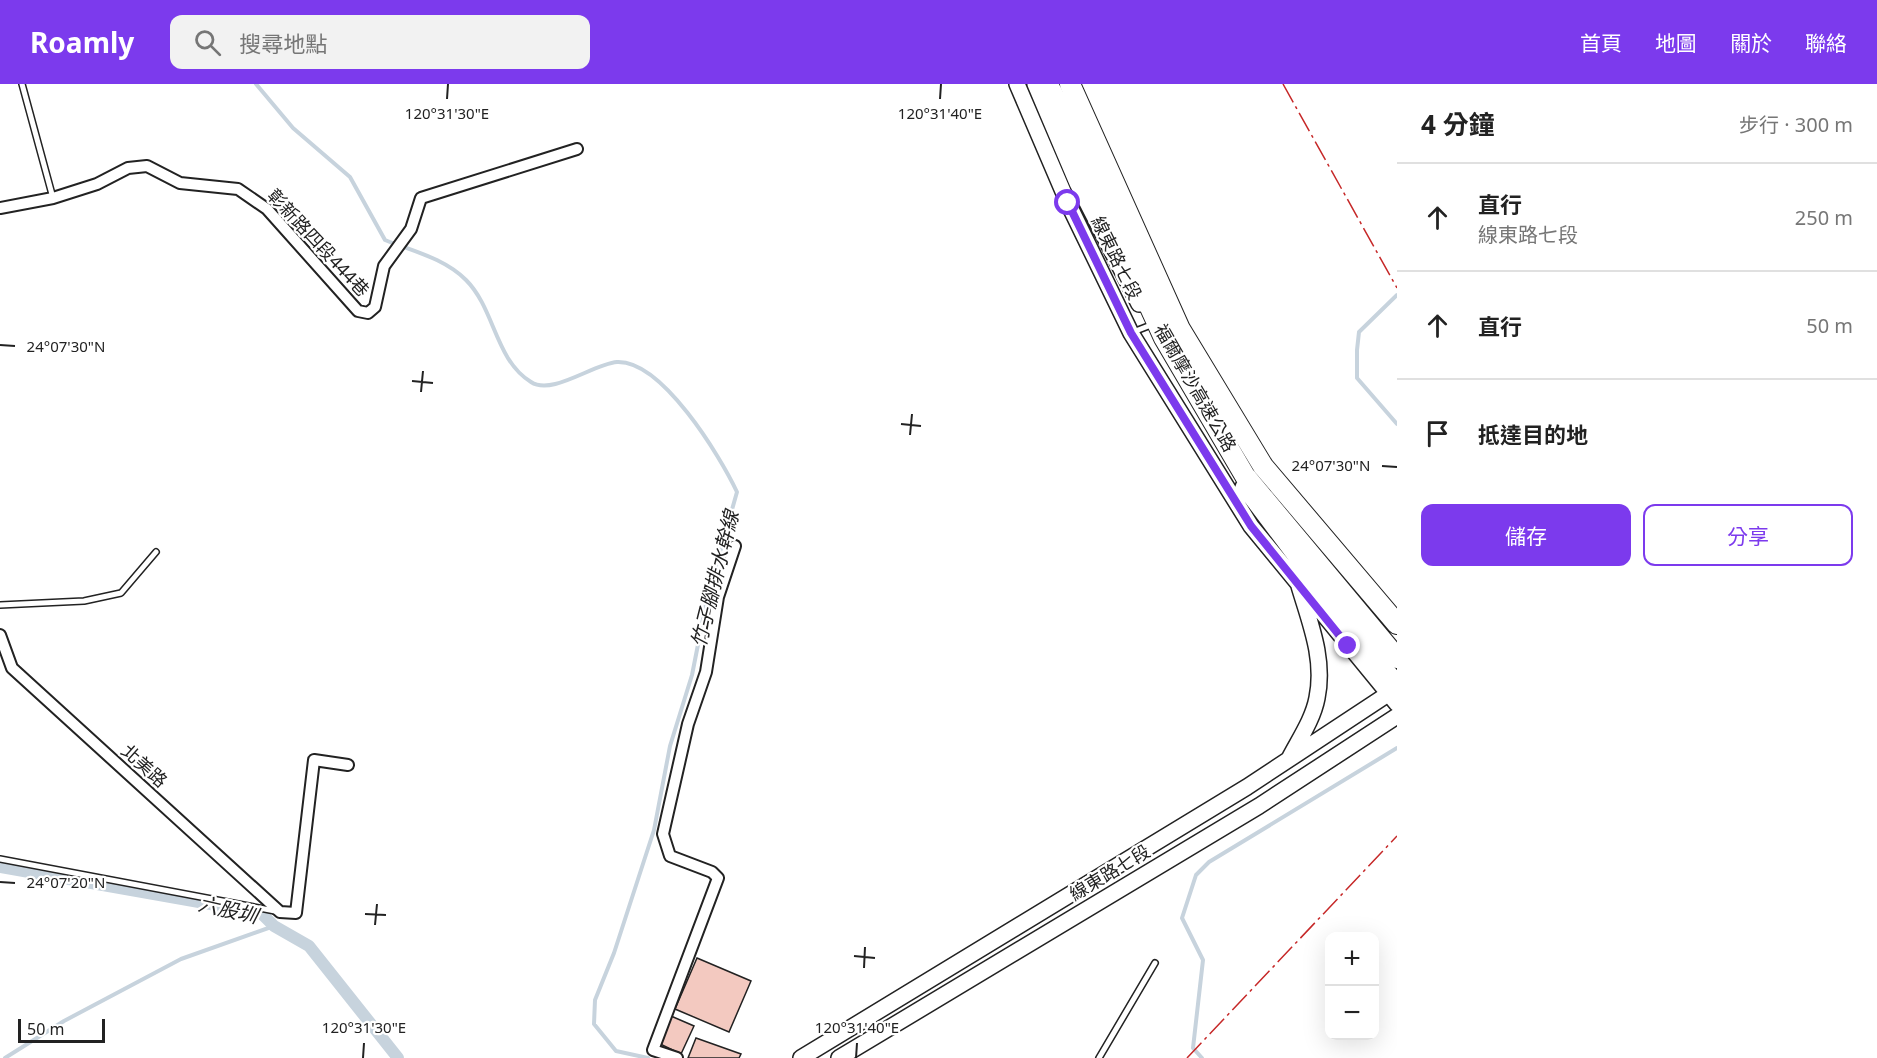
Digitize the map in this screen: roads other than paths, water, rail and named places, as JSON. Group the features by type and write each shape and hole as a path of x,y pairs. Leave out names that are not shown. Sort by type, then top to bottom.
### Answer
{"highway":[{"name":"福爾摩沙高速公路","path":"1048,84 1164,338 1245,476 1397,658"},
{"name":"福爾摩沙高速公路","path":"1070,84 1180,329 1263,466 1397,624"}],"main road":[{"name":"線東路七段","path":"1017,84 1068,203 1131,333 1251,526 1296,579 1318,651 1318,681 1317,698 1311,717 1288,760"},
{"name":"線東路七段","path":"801,1058 1247,787 1395,693 1243,487 1151,325 1077,183 1035,84"},
{"path":"1296,579 1395,693"},
{"name":"線東路七段","path":"839,1058 1259,806 1397,716"},
{"path":"1247,787 1259,806"}],"street":[{"name":"彰新路四段444巷","path":"0,208 53,198 97,184 128,168 147,166 180,183 238,189 267,209 358,311 368,312 375,307 384,266 406,236 421,198 577,149"},
{"path":"677,1058 654,1050 718,878 712,872 670,856 663,834 688,724 706,672 718,597 735,546"},
{"name":"北美路","path":"0,635 12,668 280,912"},
{"path":"280,912 296,913 314,760 348,765"}],"lane":[{"path":"22,84 53,198"},
{"path":"1131,333 1151,325"},
{"path":"0,605 84,601 121,593 156,552"},
{"path":"0,859 280,912"},
{"path":"1099,1058 1155,963"}],"waterway":[{"name":"竹子腳排水幹線","path":"256,84 293,128 350,177 385,240 438,261 466,280 483,305 502,348 519,372 531,382 550,385 607,364 617,362 634,366 652,376 688,413 717,456 737,492 708,594 692,675 670,746 654,830 614,953 595,1000 594,1024 616,1051 648,1058"},
{"path":"1397,295 1359,332 1357,350 1357,378 1397,424"},
{"path":"1202,1058 1193,1048 1203,960 1182,918 1196,875 1209,862 1397,748"},
{"name":"六股圳","path":"0,867 261,913 274,926 309,946 398,1058"},
{"path":"5,1058 64,1021 181,959 274,926"}]}
